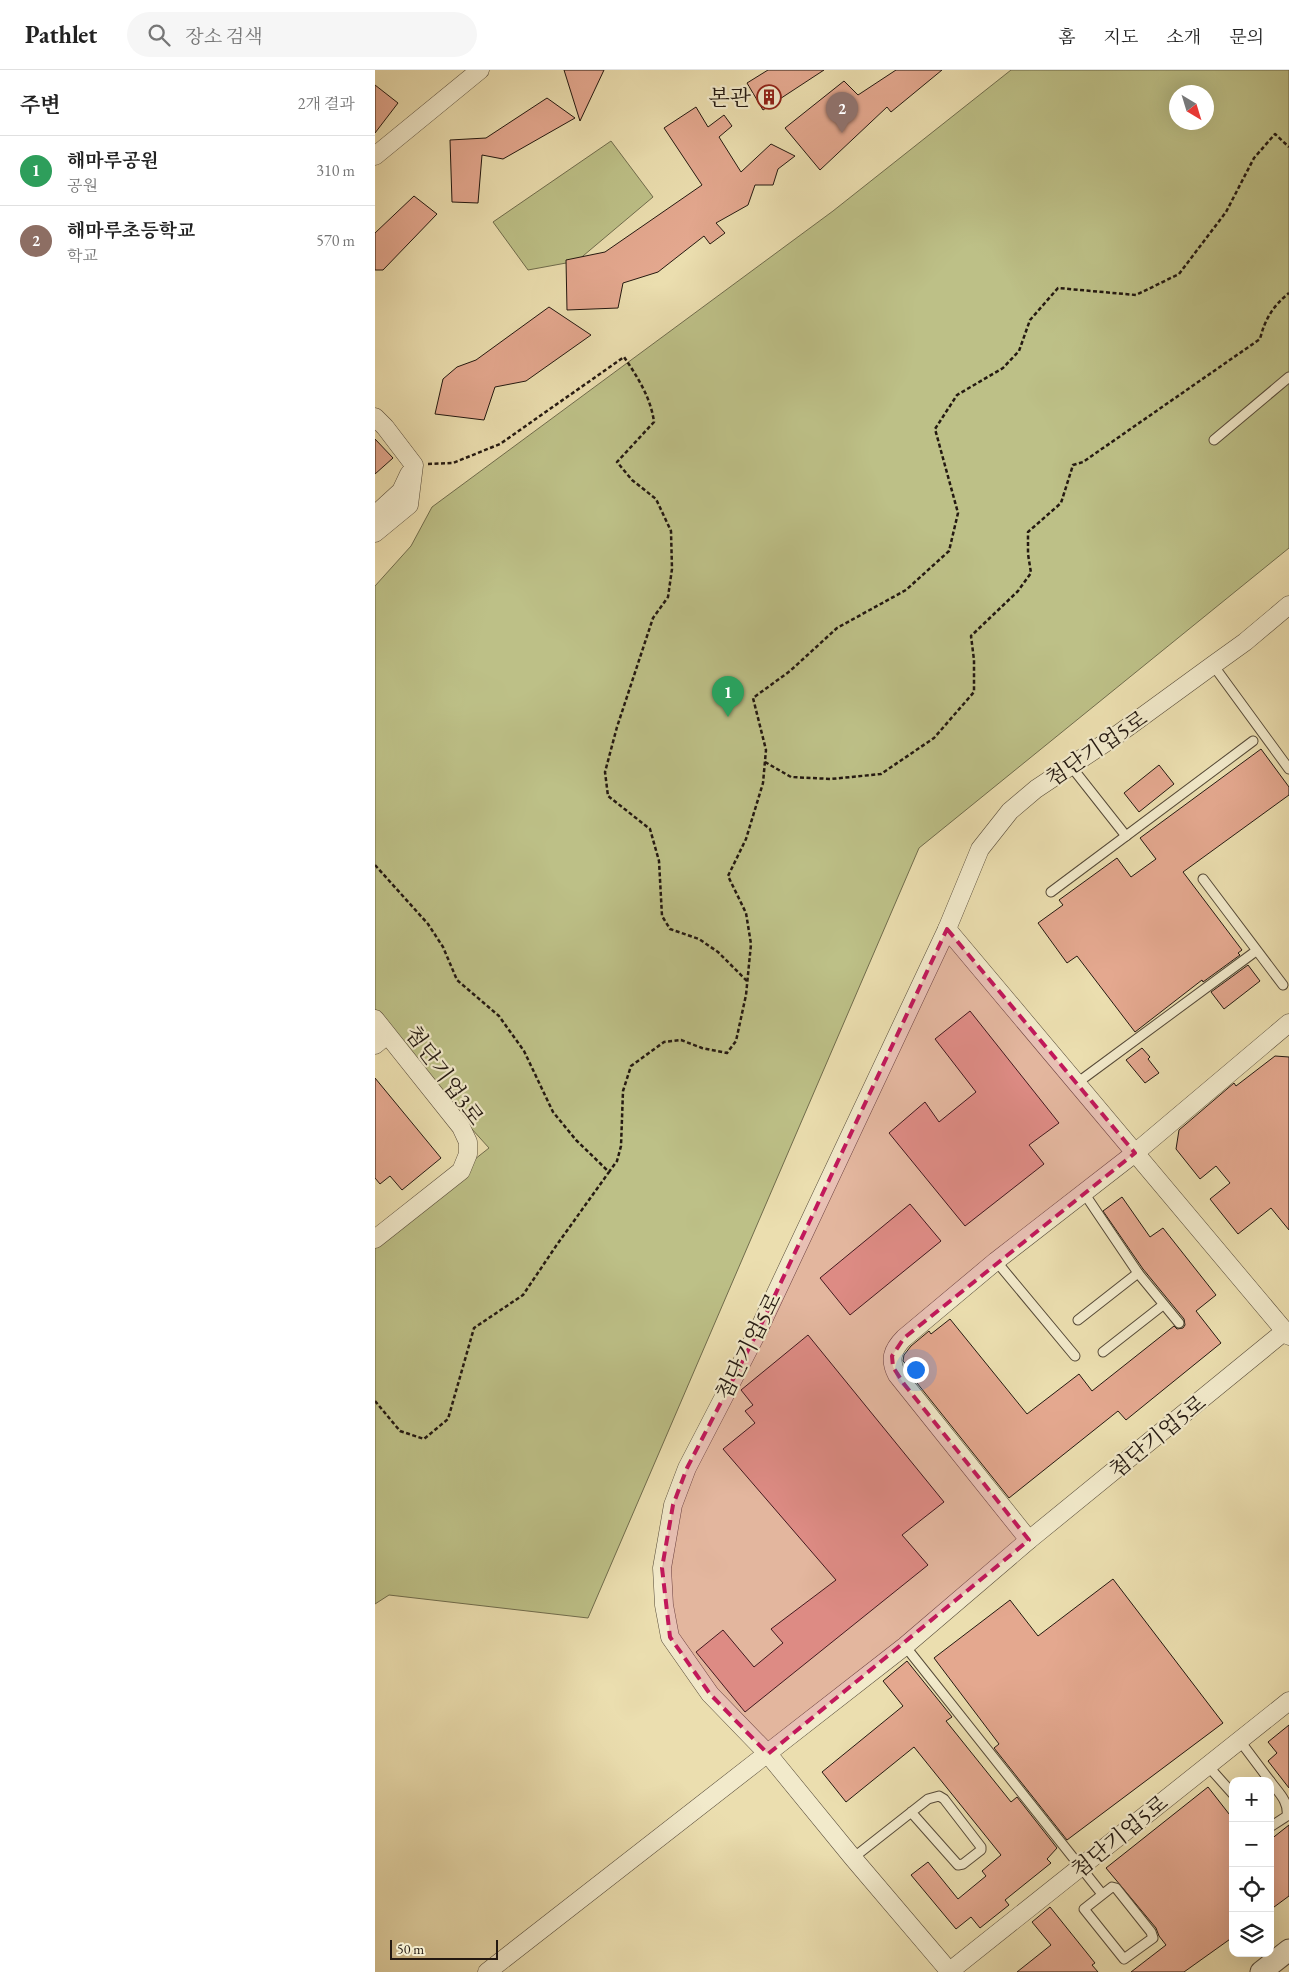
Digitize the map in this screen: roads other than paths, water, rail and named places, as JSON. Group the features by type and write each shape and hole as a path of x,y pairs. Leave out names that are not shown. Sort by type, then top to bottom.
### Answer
{"street":[{"path":"375,156 480,70"},
{"path":"375,417 414,465 409,505 375,533"},
{"path":"375,515 401,492 414,465"},
{"name":"첨단기업5로","path":"1289,605 1245,642 1117,735 1036,789 993,831 980,849 947,929 759,1329 687,1468 673,1505 662,1568 664,1605 670,1637 710,1694 768,1754 950,1972 1289,1701"},
{"name":"첨단기업5로","path":"768,1754 905,1646 1029,1540 1287,1333 947,929"},
{"name":"첨단기업3로","path":"375,1019 381,1040 461,1127 467,1142 468,1154 461,1171 375,1239"},
{"path":"1029,1540 904,1384 891,1362 895,1348 996,1262 1135,1153 1289,1022"},
{"path":"487,1972 768,1754"},
{"path":"1261,1972 1289,1950"}],"lane":[{"path":"1214,440 1289,378"},
{"path":"1213,665 1289,769"},
{"path":"1051,892 1253,740"},
{"path":"1070,765 1126,836"},
{"path":"1203,878 1283,985"},
{"path":"1077,1083 1256,951"},
{"path":"1084,1193 1138,1273 1179,1323"},
{"path":"996,1262 1075,1356"},
{"path":"1078,1320 1138,1273"},
{"path":"1103,1352 1163,1305"},
{"path":"905,1646 1102,1894"},
{"path":"1239,1741 1267,1777"},
{"path":"1208,1766 1229,1790"},
{"path":"1274,1786 1285,1801 1287,1816 1274,1824"},
{"path":"853,1858 911,1812 931,1798 939,1796 944,1799 981,1847 981,1850 963,1864 958,1865 911,1812"},
{"path":"1112,1887 1116,1888 1153,1935 1153,1938 1124,1959 1085,1909 1102,1894 1112,1887"}],"place":[{"name":"본관","path":"769,97"},
{"name":"해마루초등학교","path":"842,133"},
{"name":"해마루공원","path":"728,717"}]}
